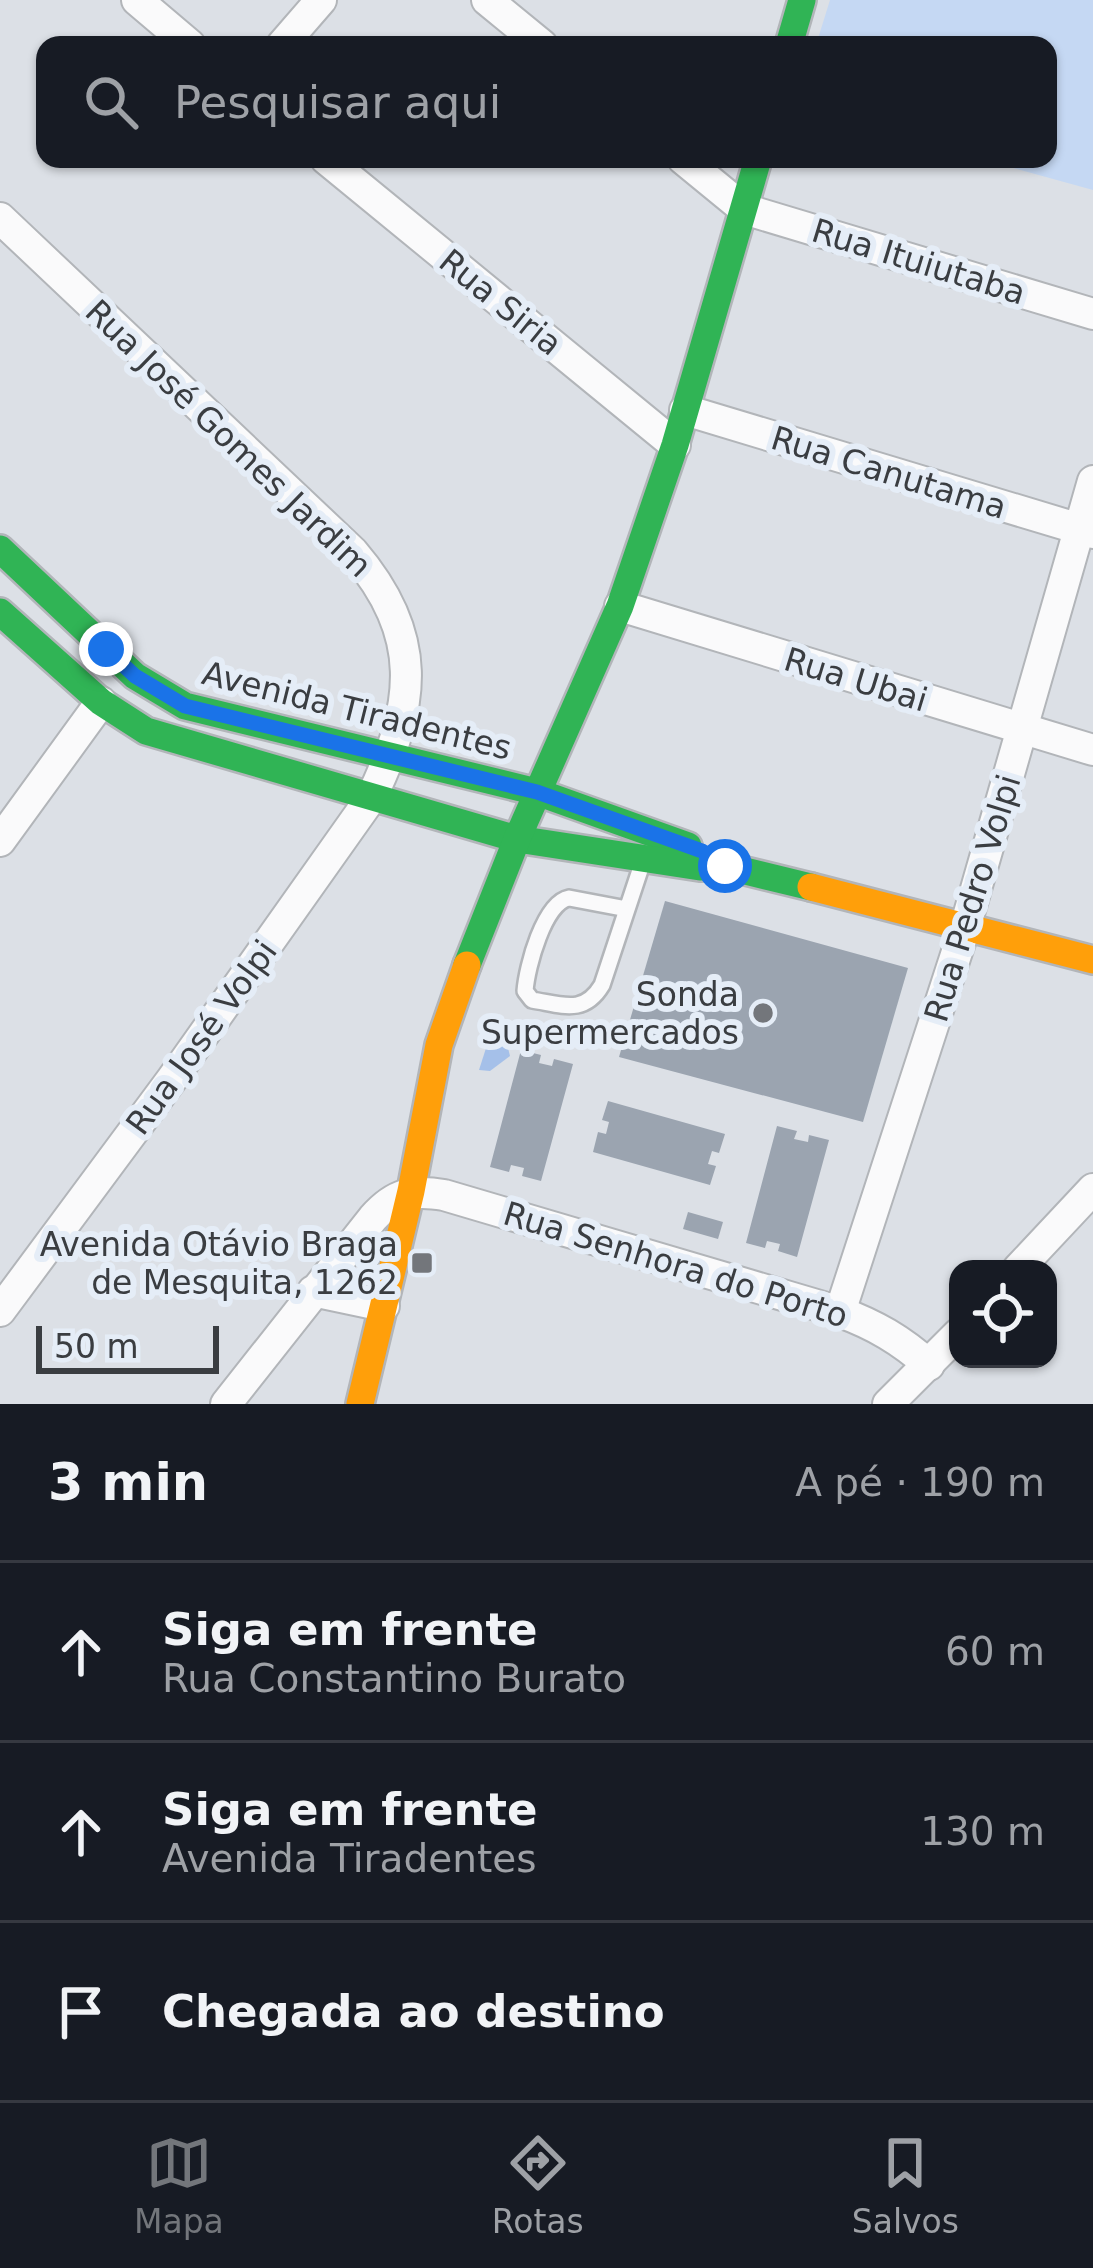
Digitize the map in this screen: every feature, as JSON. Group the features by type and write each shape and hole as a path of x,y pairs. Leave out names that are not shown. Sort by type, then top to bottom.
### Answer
{"main road":[{"path":"792,36 802,0"},
{"path":"360,1404 411,1191 439,1045 517,839 620,606 675,445 755,168"},
{"name":"Avenida Tiradentes","path":"0,548 135,676 185,706 537,792 702,851 725,866"},
{"path":"0,612 100,702 146,731 517,839 700,867 725,866 1093,960"}],"street":[{"path":"137,0 179,36"},
{"path":"290,36 321,0"},
{"path":"487,0 531,36"},
{"name":"Rua Siria","path":"337,168 675,445"},
{"path":"693,168 744,209"},
{"name":"Rua Ituiutaba","path":"744,209 1093,314"},
{"name":"Rua José Gomes Jardim","path":"0,218 327,525 380,584 409,666 404,712 391,757"},
{"name":"Rua Canutama","path":"685,410 1086,531"},
{"name":"Rua Pedro Volpi","path":"841,1312 1086,531 1093,481"},
{"name":"Rua Ubai","path":"620,606 1093,750"},
{"path":"0,841 100,702"},
{"name":"Rua José Volpi","path":"0,1311 371,798 391,757"},
{"path":"1026,1260 1093,1189"},
{"path":"226,1404 388,1201 411,1191"},
{"name":"Rua Senhora do Porto","path":"411,1191 444,1195 841,1312 904,1342 929,1365"},
{"path":"313,1291 384,1306"},
{"path":"888,1404 949,1344"}],"lane":[{"path":"627,909 569,898 551,908 526,976 525,991 532,1000 580,1007 593,1000 602,985 644,859"}],"shaded area":[{"path":"830,0 1093,0 1093,190 1014,168 1057,168 1057,36 819,36"},
{"path":"487,1045 508,1048 510,1056 490,1071 479,1070"}],"building":[{"name":"Sonda Supermercados","path":"665,901 908,968 863,1122 619,1057"},
{"path":"521,1050 541,1055 539,1063 552,1066 554,1059 573,1064 541,1181 522,1176 524,1168 511,1165 509,1172 490,1167"},
{"path":"608,1101 725,1134 719,1153 712,1151 708,1164 716,1166 710,1185 593,1152 598,1132 606,1134 609,1122 602,1120"},
{"path":"777,1126 797,1131 794,1139 808,1142 809,1135 829,1140 797,1257 778,1251 780,1244 767,1241 765,1248 746,1243"},
{"path":"688,1212 723,1222 718,1239 683,1229"}],"traffic: fast":[{"path":"792,36 802,0"},
{"path":"467,965 620,606 675,445 755,168"},
{"path":"0,549 135,676 185,706 537,792 688,846"},
{"path":"0,612 101,702 146,731 517,839 700,867 725,866 811,887"}],"traffic: slow":[{"path":"811,887 1093,960"},
{"path":"360,1404 411,1191 439,1045 467,965"}],"place":[{"name":"Sonda Supermercados","path":"763,1013"},
{"name":"Avenida Otávio Braga de Mesquita, 1262","path":"422,1263"}],"route":[{"path":"106,649 135,676 185,706 537,792 702,851 725,866"}]}
